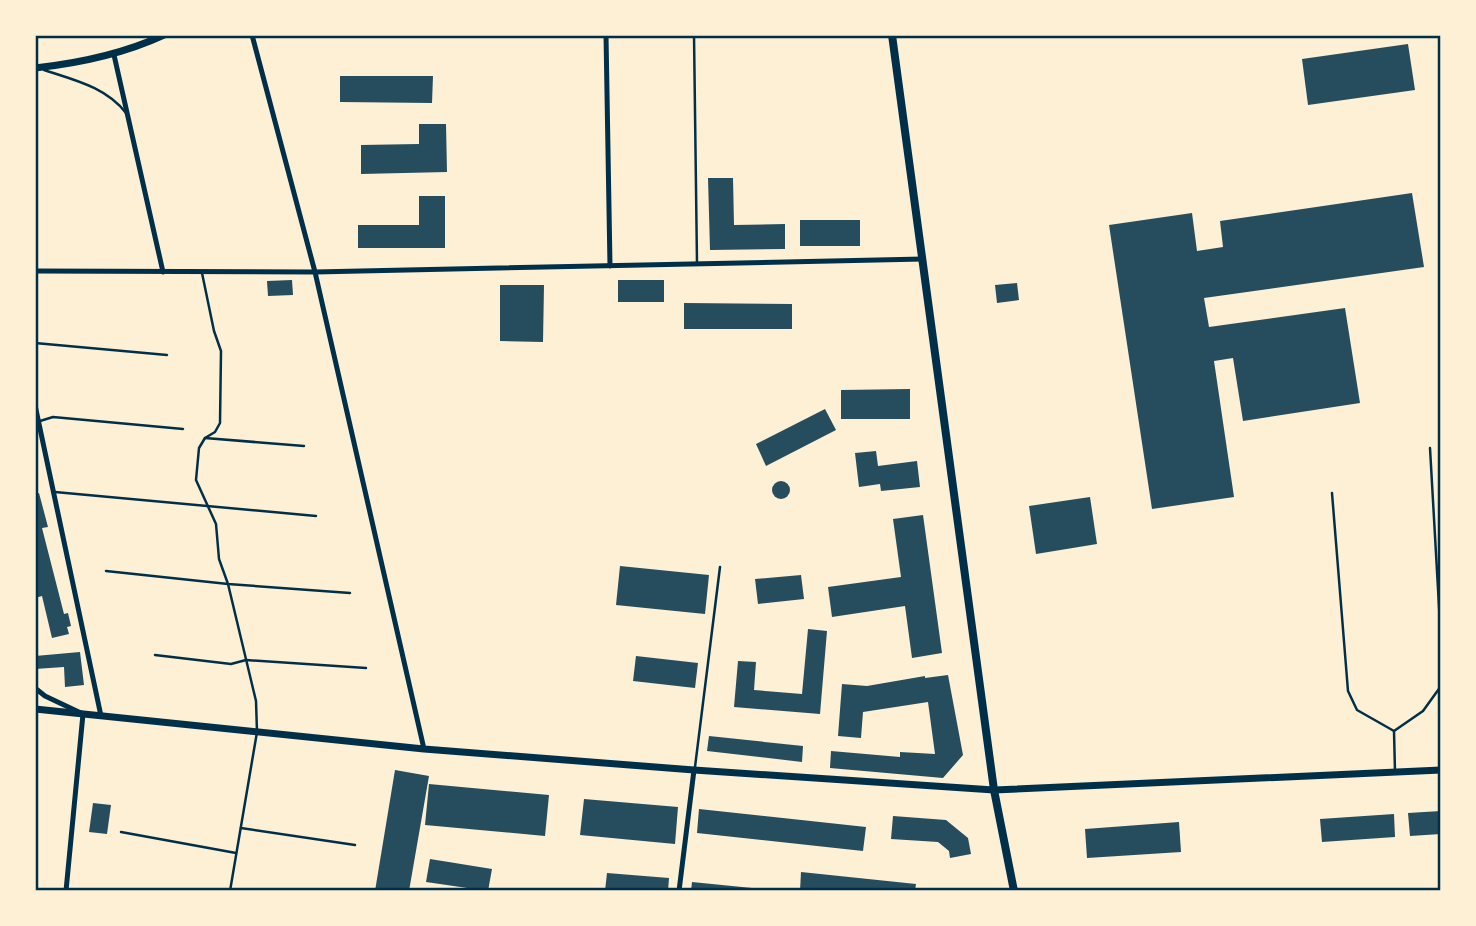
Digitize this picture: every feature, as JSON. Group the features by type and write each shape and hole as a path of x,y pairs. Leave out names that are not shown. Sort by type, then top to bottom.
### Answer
{"main road":[{"path":"892,35 994,790 1014,891"}],"street":[{"path":"36,67 114,55 164,35"},
{"path":"252,35 315,272 425,749"},
{"path":"606,35 610,266"},
{"path":"114,55 163,272"},
{"path":"35,271 315,272 923,259"},
{"path":"35,405 101,716"},
{"path":"35,688 45,696 83,714"},
{"path":"35,709 425,749 994,790 1441,769"},
{"path":"66,891 83,714"},
{"path":"679,891 694,770"}],"lane":[{"path":"694,35 696,264"},
{"path":"36,67 105,93 116,100 126,113"},
{"path":"202,273 221,351 220,423 199,448 196,480 216,524 219,559 228,584 256,701 257,732 230,891"},
{"path":"35,343 167,355"},
{"path":"37,422 53,417 183,429"},
{"path":"205,438 304,446"},
{"path":"1430,448 1441,662"},
{"path":"55,492 316,516"},
{"path":"1332,493 1348,691 1357,710 1394,731"},
{"path":"694,770 720,567"},
{"path":"106,571 350,593"},
{"path":"155,655 231,664 246,660 366,667"},
{"path":"1394,731 1423,711 1441,686"},
{"path":"1394,731 1395,772"},
{"path":"241,828 355,845"},
{"path":"121,832 236,853"}],"building":[{"path":"1408,44 1415,90 1308,105 1302,59"},
{"path":"340,76 433,76 432,103 340,102"},
{"path":"419,124 446,124 447,172 361,174 361,145 419,144"},
{"path":"708,178 733,178 734,225 785,224 785,249 710,250"},
{"path":"1412,193 1424,267 1204,298 1209,327 1345,308 1360,403 1243,421 1233,358 1214,361 1234,497 1152,509 1109,225 1192,213 1197,251 1223,247 1220,221"},
{"path":"419,196 445,196 445,248 358,248 358,225 419,225"},
{"path":"800,220 860,220 860,246 800,246"},
{"path":"292,280 293,295 268,296 267,281"},
{"path":"618,280 664,280 664,302 618,302"},
{"path":"1017,283 1019,300 997,303 995,285"},
{"path":"500,285 544,285 543,342 500,341"},
{"path":"684,303 792,304 792,329 684,329"},
{"path":"910,389 910,419 841,419 841,390"},
{"path":"825,409 836,430 766,466 756,444"},
{"path":"876,451 878,466 917,461 920,487 881,491 880,484 859,487 855,453"},
{"path":"781,481 787,484 790,490 787,496 781,499 775,496 772,490 775,484"},
{"path":"39,493 48,527 42,528 64,614 68,613 71,626 67,627 69,634 52,638 42,596 35,598 35,494"},
{"path":"1090,497 1097,544 1036,554 1029,506"},
{"path":"923,515 942,653 912,658 905,606 832,617 828,587 901,577 893,519"},
{"path":"620,566 709,575 705,614 616,605"},
{"path":"801,575 804,599 758,604 755,579"},
{"path":"808,629 827,631 820,714 734,707 738,661 756,662 754,690 802,694"},
{"path":"80,652 84,685 65,687 64,667 35,669 35,656"},
{"path":"636,656 698,663 695,688 633,681"},
{"path":"948,675 963,755 943,778 830,768 831,751 900,757 900,752 935,754 928,702 863,712 861,738 838,736 842,684 867,686 925,676"},
{"path":"709,736 803,746 802,762 707,751"},
{"path":"395,770 429,776 409,891 375,891"},
{"path":"429,784 549,795 545,836 425,825"},
{"path":"584,799 678,807 675,844 580,835"},
{"path":"93,803 111,805 107,834 89,832"},
{"path":"699,809 866,827 863,851 697,833"},
{"path":"1441,811 1441,834 1410,836 1408,813"},
{"path":"1394,814 1395,837 1322,842 1320,819"},
{"path":"893,816 946,820 968,838 971,854 950,858 949,851 938,842 891,839"},
{"path":"1179,822 1181,852 1087,858 1085,829"},
{"path":"430,859 492,869 488,891 426,882"},
{"path":"801,872 916,884 915,891 800,891"},
{"path":"607,873 669,878 668,891 605,891"},
{"path":"692,882 762,889 762,891 691,891"}]}
